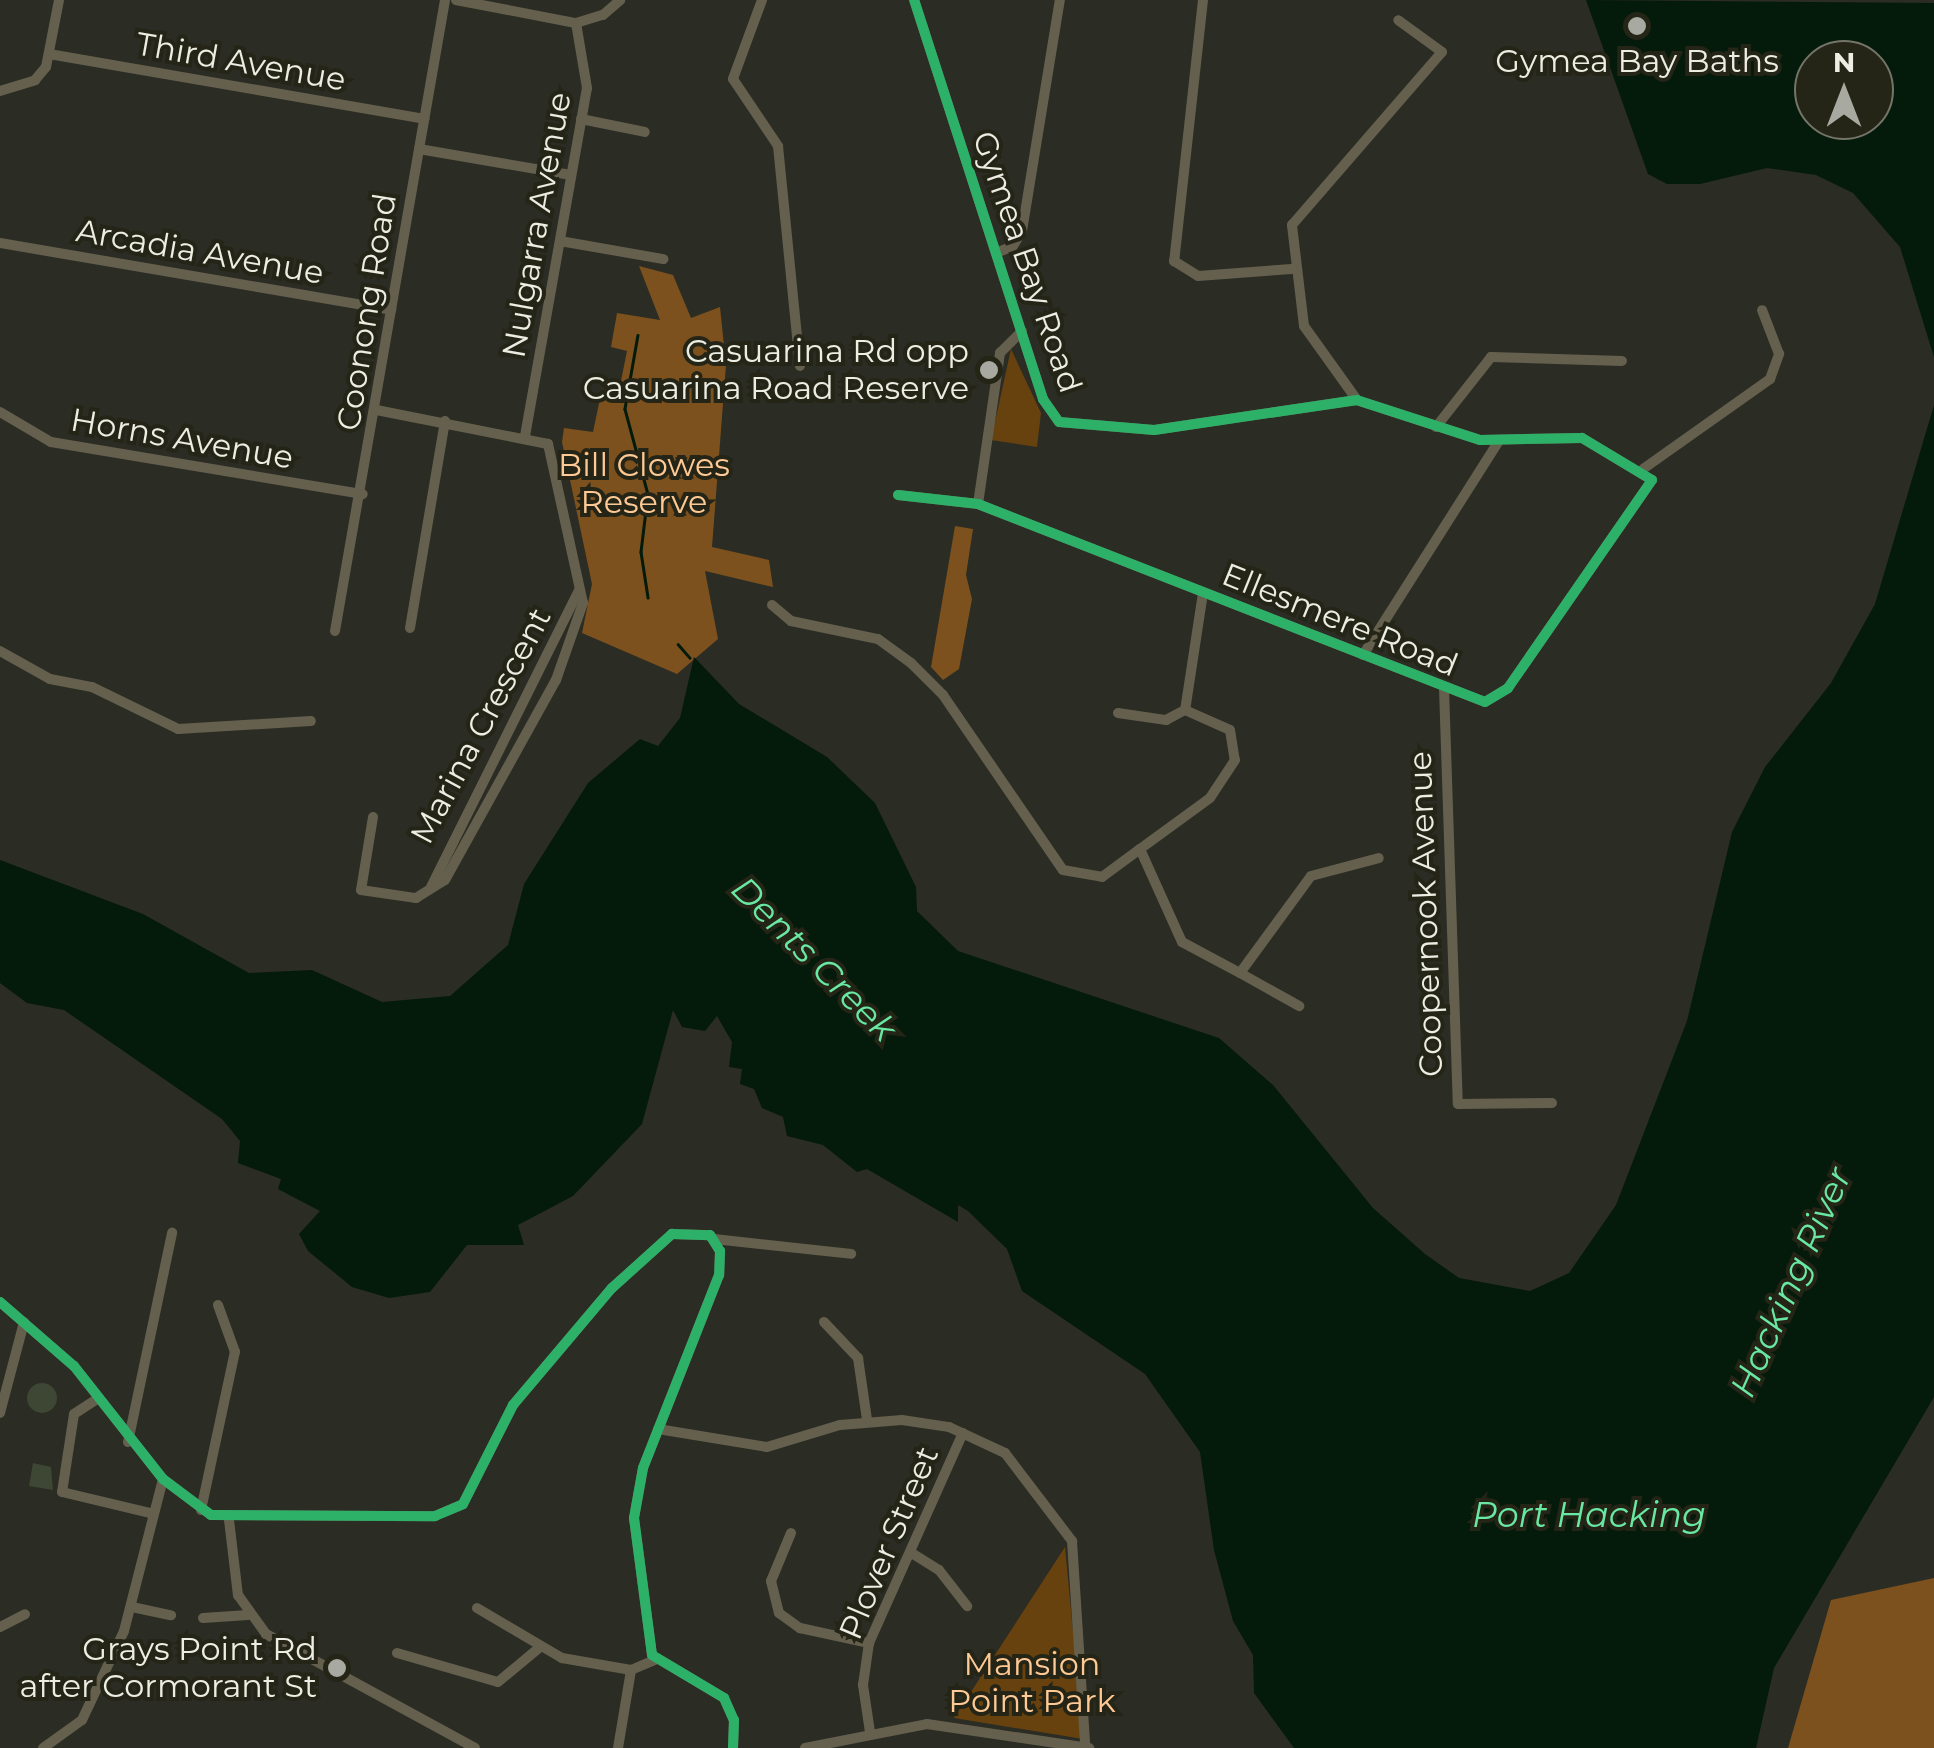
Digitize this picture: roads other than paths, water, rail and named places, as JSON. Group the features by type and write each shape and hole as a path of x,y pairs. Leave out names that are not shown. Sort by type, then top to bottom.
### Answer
{"street":[{"path":"0,91 35,80 50,54 58,0"},
{"name":"Coonong Road","path":"335,630 364,494 391,310 445,0"},
{"path":"456,0 576,22 604,15 620,0"},
{"path":"762,0 735,63 734,87 778,146 800,366"},
{"name":"Gymea Bay Road","path":"914,0 1048,410 1068,426 1154,430 1357,400"},
{"path":"996,253 1018,242 1022,230 1060,0"},
{"path":"1203,0 1174,261 1185,275 1198,276 1292,269"},
{"path":"1398,20 1442,52 1296,216 1292,269 1314,346 1357,400 1436,427 1499,441 1582,438 1643,469 1770,379 1778,354 1762,310"},
{"name":"Nulgarra Avenue","path":"526,436 587,78 576,22"},
{"name":"Third Avenue","path":"50,54 424,120"},
{"path":"581,119 645,132"},
{"path":"419,149 570,175"},
{"path":"560,241 664,259"},
{"name":"Arcadia Avenue","path":"0,243 391,310"},
{"path":"978,504 1000,353 1022,331"},
{"path":"1436,427 1491,356 1622,360"},
{"path":"376,410 526,436"},
{"name":"Horns Avenue","path":"0,412 52,442 364,494"},
{"path":"410,628 445,421"},
{"name":"Marina Crescent","path":"373,817 361,890 411,899 432,887 580,589 552,448 526,436"},
{"path":"1363,655 1499,441"},
{"name":"Ellesmere Road","path":"898,495 978,504 1485,702 1502,696 1648,497 1652,480 1643,469"},
{"path":"1185,710 1203,593"},
{"path":"772,605 790,620 878,640 911,663 943,695 1063,870 1102,876 1210,798 1235,760 1230,730 1185,710"},
{"path":"0,650 50,679 92,687 178,729 311,721"},
{"name":"Coopernook Avenue","path":"1444,688 1458,1104 1552,1103"},
{"path":"1118,713 1166,720 1185,710"},
{"path":"1140,849 1182,942 1300,1006"},
{"path":"1240,973 1312,876 1379,858"},
{"path":"0,1302 68,1359 128,1442 201,1510 230,1520 451,1512 467,1498 523,1390 612,1288 672,1234 697,1229 714,1239 852,1254"},
{"path":"128,1442 172,1232"},
{"path":"655,1660 634,1518 658,1429 718,1275 714,1239"},
{"path":"201,1510 235,1352 218,1305"},
{"path":"0,1413 24,1322"},
{"path":"824,1322 855,1353 867,1420"},
{"path":"97,1399 74,1414 62,1492 150,1513"},
{"path":"658,1429 767,1446 867,1420 934,1423 1005,1453 1070,1536 1087,1745 940,1724 870,1732 808,1748"},
{"name":"Plover Street","path":"870,1732 863,1685 869,1643 963,1433"},
{"path":"43,1748 82,1720 132,1607 150,1513 163,1478"},
{"path":"230,1520 248,1614 266,1634 475,1748"},
{"path":"790,1533 771,1581 779,1613 800,1628 869,1643"},
{"path":"910,1552 939,1570 966,1606"},
{"path":"132,1607 171,1615"},
{"path":"477,1608 539,1648 631,1670 655,1660"},
{"path":"0,1628 25,1614"},
{"path":"202,1618 248,1614"},
{"path":"397,1653 498,1682 539,1648"},
{"path":"655,1660 724,1698 734,1720 734,1748"},
{"path":"618,1748 631,1670"}],"water":[{"path":"1586,0 1934,3 1934,357 1900,247 1853,193 1816,175 1767,168 1700,184 1667,184 1648,174"},
{"name":"Port Hacking","path":"1934,405 1934,1397 1774,1668 1756,1748 1294,1748 1254,1693 1253,1655 1233,1621 1214,1550 1200,1452 1145,1374 1022,1291 1007,1249 968,1211 958,1205 958,1222 867,1169 857,1172 823,1145 787,1136 783,1117 762,1108 754,1089 740,1084 742,1069 729,1067 732,1042 717,1016 705,1031 682,1027 673,1010 642,1124 573,1196 518,1225 524,1245 467,1245 430,1292 389,1298 352,1287 308,1251 299,1234 320,1211 278,1189 281,1179 238,1163 240,1141 222,1119 64,1010 27,1003 0,983 0,860 143,914 249,973 312,970 382,1002 450,996 508,945 524,884 588,783 640,739 658,746 680,718 694,657 739,704 827,757 875,803 916,887 917,911 958,951 1219,1038 1273,1085 1373,1208 1425,1254 1459,1278 1530,1291 1569,1273 1616,1205 1687,1021 1732,832 1765,767 1831,683 1875,604"}],"waterway":[{"path":"638,335 625,409 648,494 641,552 648,597"},
{"path":"678,644 690,658"}],"place":[{"name":"Gymea Bay Baths","path":"1637,26"},
{"name":"Casuarina Rd opp Casuarina Road Reserve","path":"989,370"},
{"name":"Grays Point Rd after Cormorant St","path":"337,1668"}],"park label":[{"name":"Bill Clowes Reserve","path":"644,484"},
{"name":"Mansion Point Park","path":"1032,1684"}],"water label":[{"name":"Dents Creek","path":"814,959"},
{"name":"Hacking River","path":"1791,1282"}]}
